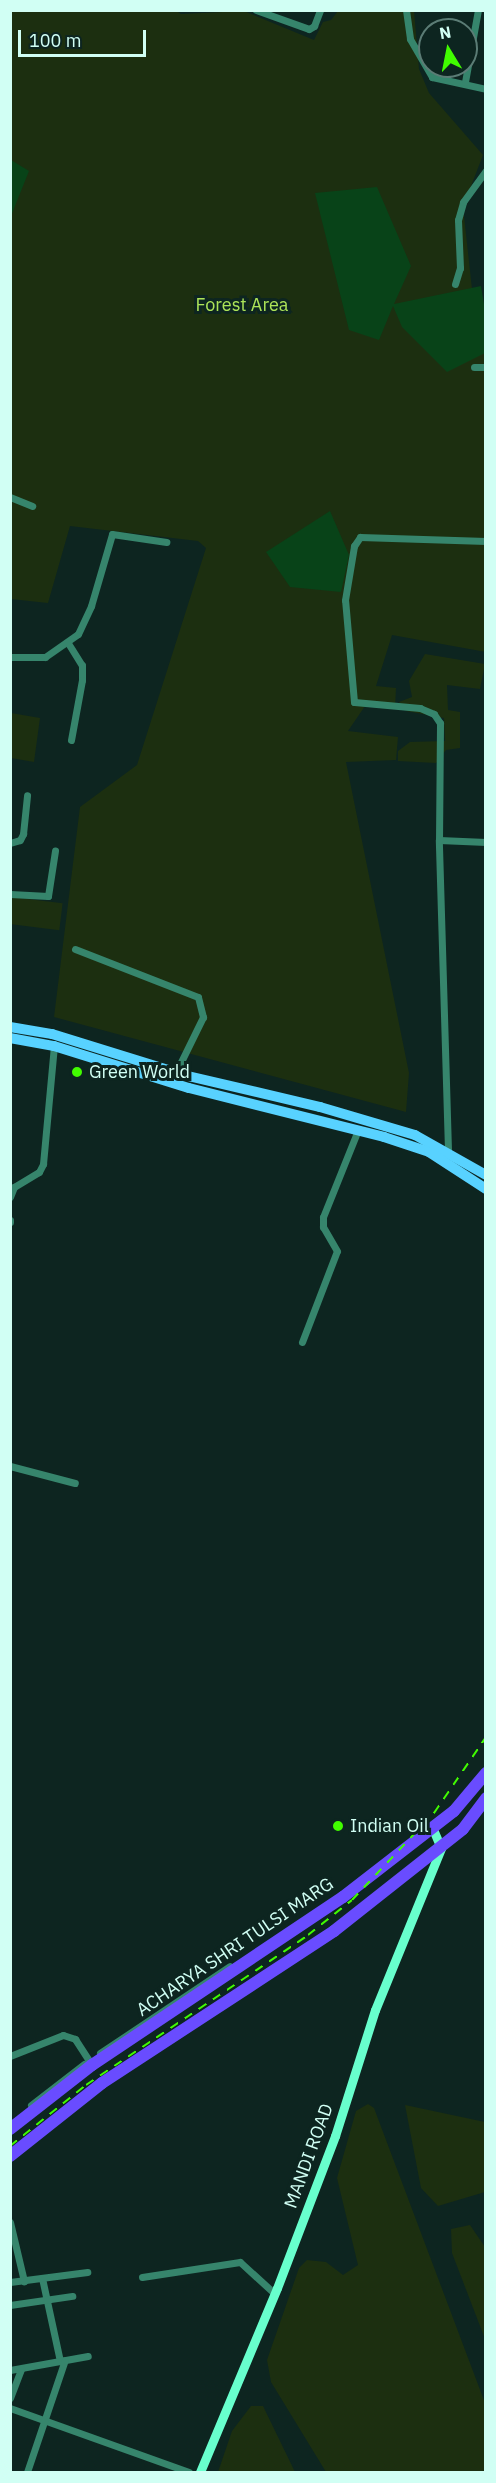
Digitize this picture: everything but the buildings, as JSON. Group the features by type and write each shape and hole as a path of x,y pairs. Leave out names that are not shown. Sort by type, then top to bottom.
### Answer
{"highway":[{"name":"ACHARYA SHRI TULSI MARG","path":"10,2129 91,2062 300,1926 433,1829 474,1789 486,1773"},
{"path":"10,2156 102,2084 334,1931 463,1829 486,1798"}],"main road":[{"path":"10,1027 52,1034 176,1072 320,1107 415,1135 448,1150 486,1174"},
{"path":"10,1038 54,1046 189,1088 358,1130 429,1152 486,1189"}],"street":[{"path":"256,10 309,29 314,26 320,10"},
{"path":"406,10 410,39 426,70 439,80 465,82 486,89"},
{"path":"465,82 478,10"},
{"path":"455,284 460,268 458,220 463,202 486,170"},
{"path":"474,367 486,367"},
{"path":"10,497 32,506"},
{"path":"10,657 45,657 78,634 92,606 112,534 166,542"},
{"path":"448,1150 439,840 440,723 434,714 420,708 354,702 346,589 354,546 360,537 486,541"},
{"path":"68,643 80,659 82,680 71,740"},
{"path":"10,843 21,840 27,795"},
{"path":"439,840 486,842"},
{"path":"10,894 48,896 54,851"},
{"path":"75,949 198,997 203,1017 176,1072"},
{"path":"10,1197 14,1187 39,1172 43,1164 54,1046"},
{"path":"302,1342 337,1251 323,1227 323,1217 358,1130"},
{"path":"10,1466 75,1483"},
{"path":"433,1829 441,1848"},
{"name":"MANDI ROAD","path":"200,2472 275,2294 335,2136 375,2010 441,1848"},
{"path":"10,2056 63,2035 75,2039 91,2062 10,2122"},
{"path":"10,2222 24,2281"},
{"path":"142,2277 240,2262 275,2294"},
{"path":"10,2282 87,2272"},
{"path":"27,2472 62,2361 42,2278"},
{"path":"10,2305 72,2296"},
{"path":"10,2370 88,2356"},
{"path":"10,2398 21,2369"},
{"path":"10,2408 189,2472"}],"green space":[{"name":"Forest Area","path":"175,10 181,14 244,11 314,40 323,22 331,20 338,11 414,11 418,78 423,78 429,93 483,155 463,207 472,289 486,318 486,652 392,635 376,686 396,688 395,709 365,706 348,731 398,737 396,760 346,762 409,1073 406,1112 54,1017 80,807 137,765 206,548 198,541 70,526 48,603 11,599 11,11"},
{"path":"425,654 485,664 480,689 447,685 448,710 460,712 460,748 446,750 436,763 398,761 398,751 410,742 445,741 444,718 406,711 399,702 412,697 409,681"},
{"path":"11,713 40,718 34,762 11,758"},
{"path":"11,897 63,903 59,930 10,924"},
{"path":"368,2104 374,2108 485,2403 485,2472 326,2472 271,2382 267,2360 299,2268 307,2260 326,2262 343,2275 358,2265 337,2178 356,2111"},
{"path":"405,2105 485,2122 485,2192 438,2206 421,2188"},
{"path":"470,2225 485,2247 485,2339 452,2253 451,2229"},
{"path":"251,2406 263,2406 295,2472 218,2472 232,2431"}],"shaded area":[{"path":"10,160 29,171 11,216"},
{"path":"377,187 411,266 394,304 481,286 485,310 485,353 447,372 402,327 393,306 379,340 349,330 315,193"},
{"path":"330,511 349,555 341,592 290,587 266,552"}],"railway":[{"path":"10,2146 86,2085 308,1935 352,1900 434,1813 486,1737"}],"place":[{"name":"Green World","path":"77,1072"},
{"name":"Indian Oil","path":"338,1826"}]}
